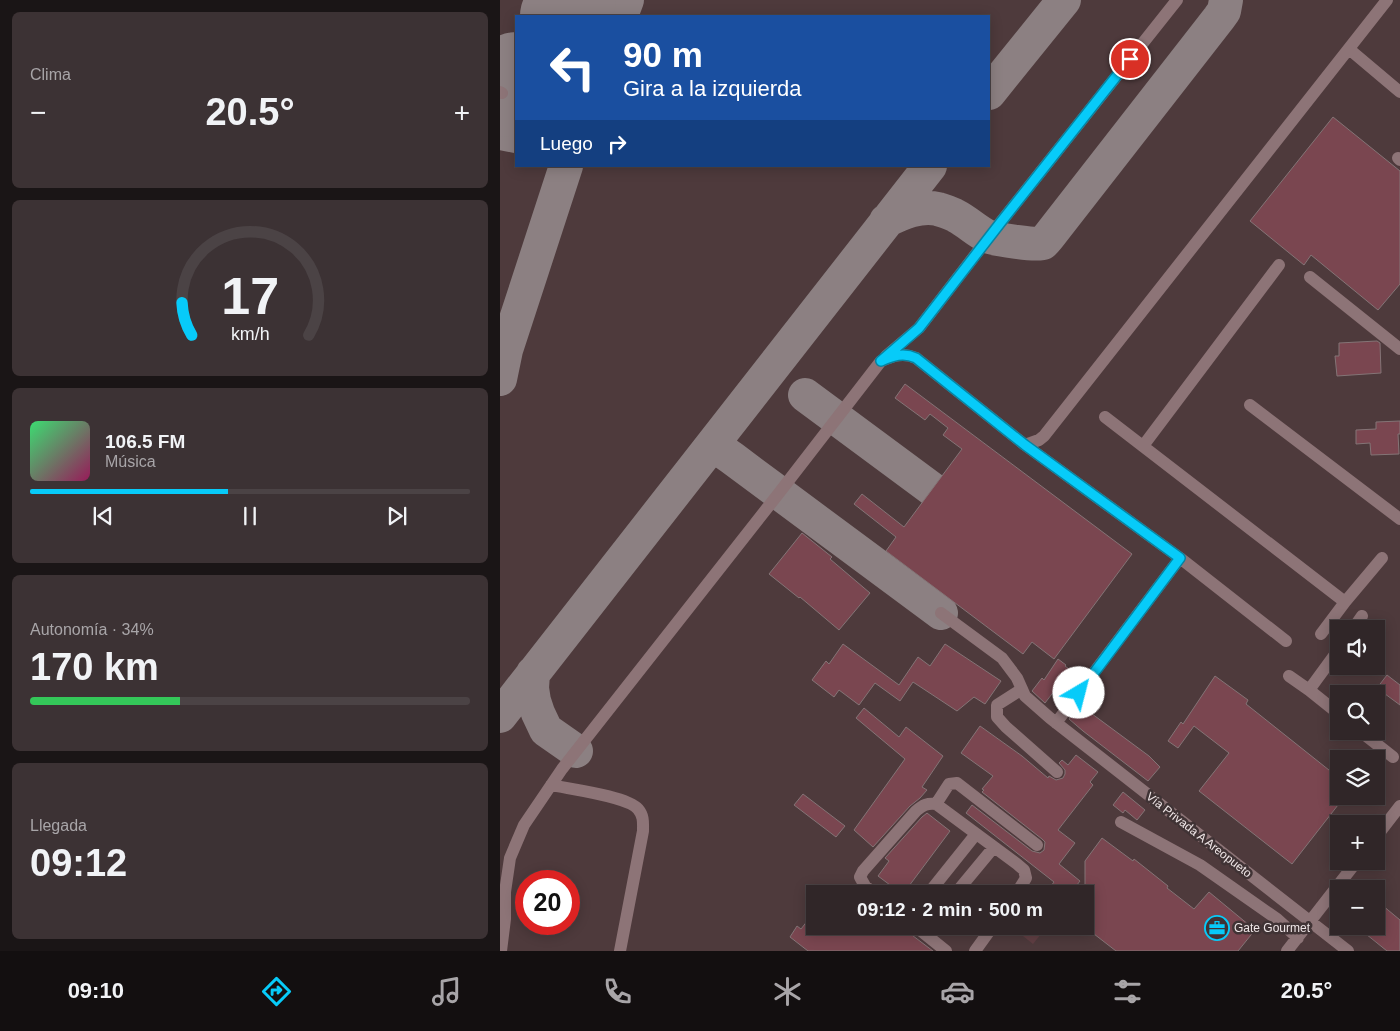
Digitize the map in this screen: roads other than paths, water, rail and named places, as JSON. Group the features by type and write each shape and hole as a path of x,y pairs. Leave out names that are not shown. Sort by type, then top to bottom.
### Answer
{"lane":[{"path":"501,951 505,919 505,892 510,858 524,825 562,769 881,361 919,328 1177,0"},
{"path":"1025,445 1044,436 1387,0"},
{"path":"1348,49 1400,92"},
{"path":"1143,446 1280,264"},
{"path":"1310,276 1400,349"},
{"path":"881,361 904,354 916,358 1025,445 1180,558 1286,641"},
{"path":"1250,405 1400,519"},
{"path":"1105,417 1345,602"},
{"path":"1053,720 1180,558"},
{"path":"1321,634 1382,558"},
{"name":"Vía Privada A Areopueto","path":"941,613 1002,658 1030,700 1053,720 1348,951"},
{"path":"1359,620 1362,616"},
{"path":"1309,690 1330,661"},
{"path":"1289,676 1330,707"},
{"path":"1022,689 997,705 997,717 1058,772"},
{"path":"1371,740 1393,757"},
{"path":"936,804 949,784 957,783 1037,845"},
{"path":"551,785 624,801 638,808 643,817 643,831 620,951"},
{"path":"864,885 860,878 863,871 916,811 928,803 936,804 1024,870 1026,878 1022,885"},
{"path":"1385,825 1400,806"},
{"path":"1121,822 1200,865 1277,919 1298,938"},
{"path":"935,885 976,834"},
{"path":"962,885 994,847"},
{"path":"1287,951 1350,870"},
{"path":"945,872 956,885"},
{"path":"926,935 946,951"},
{"path":"974,951 986,935"}],"place":[{"name":"Gate Gourmet","path":"1217,928"}]}
